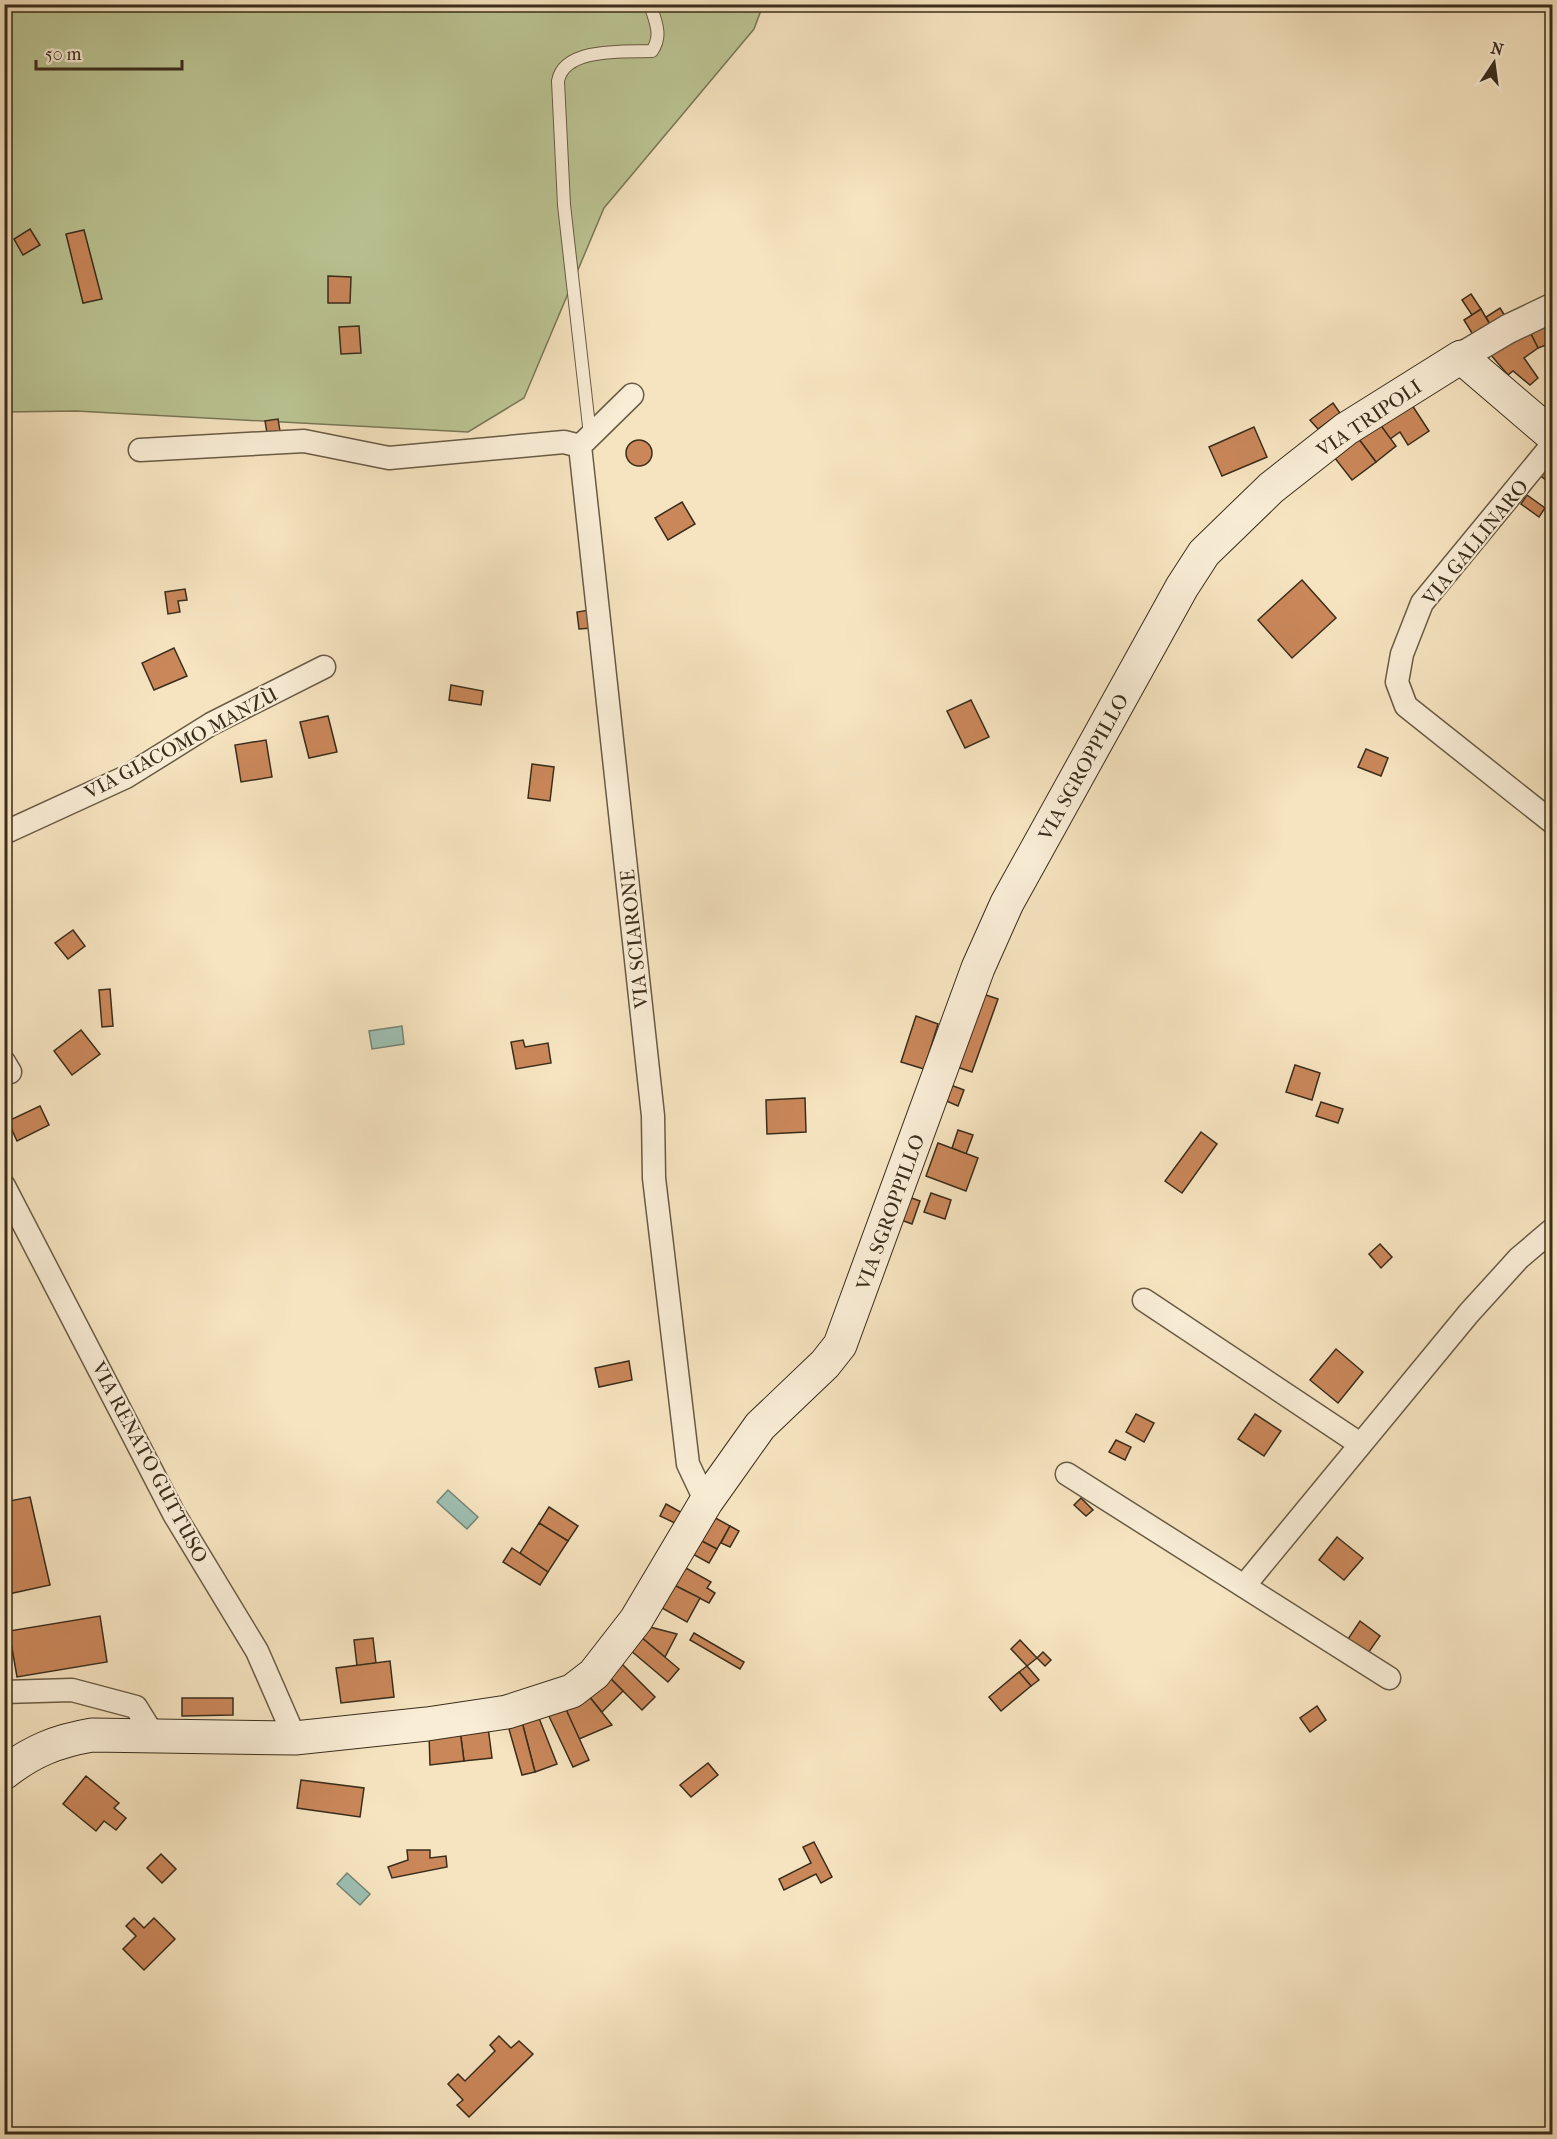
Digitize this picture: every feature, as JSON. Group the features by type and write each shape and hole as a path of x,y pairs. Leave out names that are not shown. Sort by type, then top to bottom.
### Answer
{"main road":[{"path":"1461,357 1552,435"},
{"name":"VIA TRIPOLI","path":"1204,553 1271,488 1346,429 1461,357"},
{"name":"VIA SGROPPILLO","path":"4,1773 18,1762 61,1741 92,1735 294,1738 427,1724 507,1712 572,1691 594,1674 636,1620 706,1502 760,1426 825,1364 840,1345 978,968 992,936 1013,893 1182,587 1204,553"}],"street":[{"name":"VIA TRIPOLI","path":"1461,357 1508,328 1552,308"},
{"path":"140,450 304,441 389,458 585,441 632,395"},
{"name":"VIA SCIARONE","path":"585,441 653,1116 654,1178 688,1464 706,1502"},
{"name":"VIA GALLINARO","path":"1552,445 1422,603 1401,654 1397,682 1406,706 1552,822"},
{"name":"VIA GIACOMO MANZÙ","path":"4,833 126,777 211,724 324,667"},
{"path":"4,1062 10,1072 4,1074"},
{"name":"VIA RENATO GUTTUSO","path":"4,1186 174,1514 257,1651 294,1738"},
{"path":"1244,1586 1469,1313 1520,1258 1552,1230"},
{"path":"1144,1300 1360,1444"},
{"path":"1067,1473 1389,1678"},
{"path":"4,1692 72,1690 136,1707 154,1736"}],"lane":[{"path":"585,441 564,205 558,81 560,72 568,63 585,55 652,51 657,44 659,30 650,4"}],"green space":[{"path":"4,5 763,5 754,29 604,208 524,398 468,432 76,411 5,412"}],"shaded area":[{"path":"402,1026 404,1044 372,1049 369,1031"},
{"path":"448,1490 478,1517 467,1529 437,1502"},
{"path":"347,1873 370,1894 360,1905 337,1884"}],"building":[{"path":"30,229 40,245 23,255 14,239"},
{"path":"84,230 102,299 83,303 66,234"},
{"path":"328,276 351,277 350,303 328,303"},
{"path":"1471,294 1481,309 1472,315 1462,300"},
{"path":"1500,308 1507,319 1492,328 1486,317"},
{"path":"1481,309 1492,328 1475,338 1464,320"},
{"path":"1552,324 1552,344 1538,348 1531,334"},
{"path":"359,326 361,353 341,354 339,327"},
{"path":"1531,334 1538,348 1524,358 1538,378 1530,385 1513,371 1508,375 1490,354"},
{"path":"1410,402 1429,431 1408,445 1400,432 1390,439 1379,423"},
{"path":"1333,403 1340,413 1318,429 1310,420"},
{"path":"278,419 280,431 267,433 265,421"},
{"path":"1379,423 1396,446 1376,462 1358,438"},
{"path":"1254,427 1267,457 1222,476 1209,447"},
{"path":"1358,438 1376,462 1352,480 1334,457"},
{"path":"639,440 648,444 652,453 648,462 639,466 630,462 626,453 630,444"},
{"path":"1552,461 1552,485 1541,476"},
{"path":"1527,495 1545,508 1539,517 1521,504"},
{"path":"682,502 695,524 668,540 655,518"},
{"path":"1302,580 1336,618 1292,658 1258,620"},
{"path":"185,589 187,600 178,601 180,612 168,614 165,592"},
{"path":"589,610 592,628 579,629 577,612"},
{"path":"174,648 187,676 154,690 142,663"},
{"path":"451,685 483,691 481,705 449,700"},
{"path":"971,700 989,737 965,748 947,711"},
{"path":"328,716 337,752 309,758 300,722"},
{"path":"266,740 272,777 241,782 235,745"},
{"path":"1366,749 1388,758 1381,776 1358,767"},
{"path":"532,764 554,767 550,801 528,798"},
{"path":"73,930 85,946 68,959 55,943"},
{"path":"110,989 113,1026 102,1027 99,990"},
{"path":"980,993 998,999 972,1072 954,1066"},
{"path":"916,1016 938,1024 924,1069 901,1062"},
{"path":"81,1030 100,1054 72,1075 54,1051"},
{"path":"523,1040 525,1047 548,1043 551,1063 516,1069 511,1042"},
{"path":"1295,1065 1320,1073 1312,1100 1286,1092"},
{"path":"948,1084 964,1090 958,1106 942,1099"},
{"path":"805,1098 806,1132 767,1134 766,1100"},
{"path":"1321,1102 1343,1109 1338,1123 1316,1116"},
{"path":"40,1106 49,1125 17,1141 8,1121"},
{"path":"958,1130 973,1135 966,1154 952,1148"},
{"path":"1201,1132 1217,1144 1182,1193 1165,1181"},
{"path":"938,1143 978,1158 966,1191 926,1176"},
{"path":"931,1193 951,1200 945,1219 924,1212"},
{"path":"909,1197 920,1201 912,1224 901,1220"},
{"path":"1380,1244 1392,1257 1381,1268 1369,1254"},
{"path":"1336,1349 1363,1372 1338,1403 1310,1380"},
{"path":"629,1361 632,1380 599,1387 595,1368"},
{"path":"1136,1414 1154,1423 1144,1442 1126,1432"},
{"path":"1255,1414 1281,1431 1264,1456 1238,1439"},
{"path":"1116,1440 1131,1447 1125,1460 1109,1452"},
{"path":"30,1497 50,1585 4,1595 4,1502"},
{"path":"1081,1498 1093,1510 1086,1516 1074,1505"},
{"path":"666,1504 686,1515 681,1526 660,1516"},
{"path":"549,1507 578,1526 568,1541 539,1523"},
{"path":"710,1515 730,1526 717,1549 696,1538"},
{"path":"539,1523 568,1541 548,1572 520,1553"},
{"path":"730,1526 739,1531 730,1547 721,1543"},
{"path":"1337,1537 1363,1558 1344,1580 1319,1560"},
{"path":"696,1538 717,1549 709,1563 689,1552"},
{"path":"512,1548 548,1572 540,1585 503,1562"},
{"path":"684,1567 711,1582 707,1588 715,1593 709,1603 674,1585"},
{"path":"674,1585 700,1598 687,1622 662,1608"},
{"path":"100,1616 107,1662 17,1677 9,1631"},
{"path":"1360,1621 1380,1636 1366,1656 1346,1642"},
{"path":"650,1627 677,1634 665,1657 641,1637"},
{"path":"694,1633 744,1662 740,1669 690,1640"},
{"path":"641,1637 679,1669 668,1682 630,1650"},
{"path":"373,1638 376,1663 357,1666 354,1640"},
{"path":"1020,1640 1037,1658 1027,1666 1011,1649"},
{"path":"1043,1652 1051,1660 1045,1666 1037,1658"},
{"path":"390,1661 394,1697 341,1703 336,1668"},
{"path":"621,1663 655,1697 642,1710 608,1676"},
{"path":"1027,1666 1039,1680 1031,1686 1019,1672"},
{"path":"1019,1672 1031,1686 1001,1711 989,1697"},
{"path":"608,1676 623,1691 602,1712 588,1695"},
{"path":"588,1695 612,1725 579,1739 564,1705"},
{"path":"182,1698 233,1698 233,1715 182,1716"},
{"path":"564,1705 589,1760 573,1767 547,1712"},
{"path":"1317,1706 1326,1720 1310,1732 1300,1718"},
{"path":"537,1713 557,1764 535,1772 521,1718"},
{"path":"521,1718 535,1772 522,1775 507,1722"},
{"path":"488,1727 492,1758 464,1761 460,1730"},
{"path":"460,1730 464,1761 430,1765 429,1734"},
{"path":"708,1763 718,1775 691,1797 680,1785"},
{"path":"86,1776 119,1803 114,1808 126,1818 116,1830 104,1821 96,1831 63,1804"},
{"path":"301,1780 364,1788 360,1817 297,1808"},
{"path":"814,1842 832,1877 821,1883 816,1874 784,1890 779,1879 811,1863 803,1847"},
{"path":"407,1850 430,1850 430,1858 446,1856 447,1867 392,1878 388,1867 408,1860"},
{"path":"161,1854 176,1869 162,1883 147,1868"},
{"path":"134,1918 144,1928 154,1918 175,1939 144,1970 123,1949 136,1936 126,1926"},
{"path":"499,2036 511,2048 519,2041 533,2054 469,2117 457,2105 463,2100 448,2084 458,2074 465,2081 495,2051 490,2045"}]}
